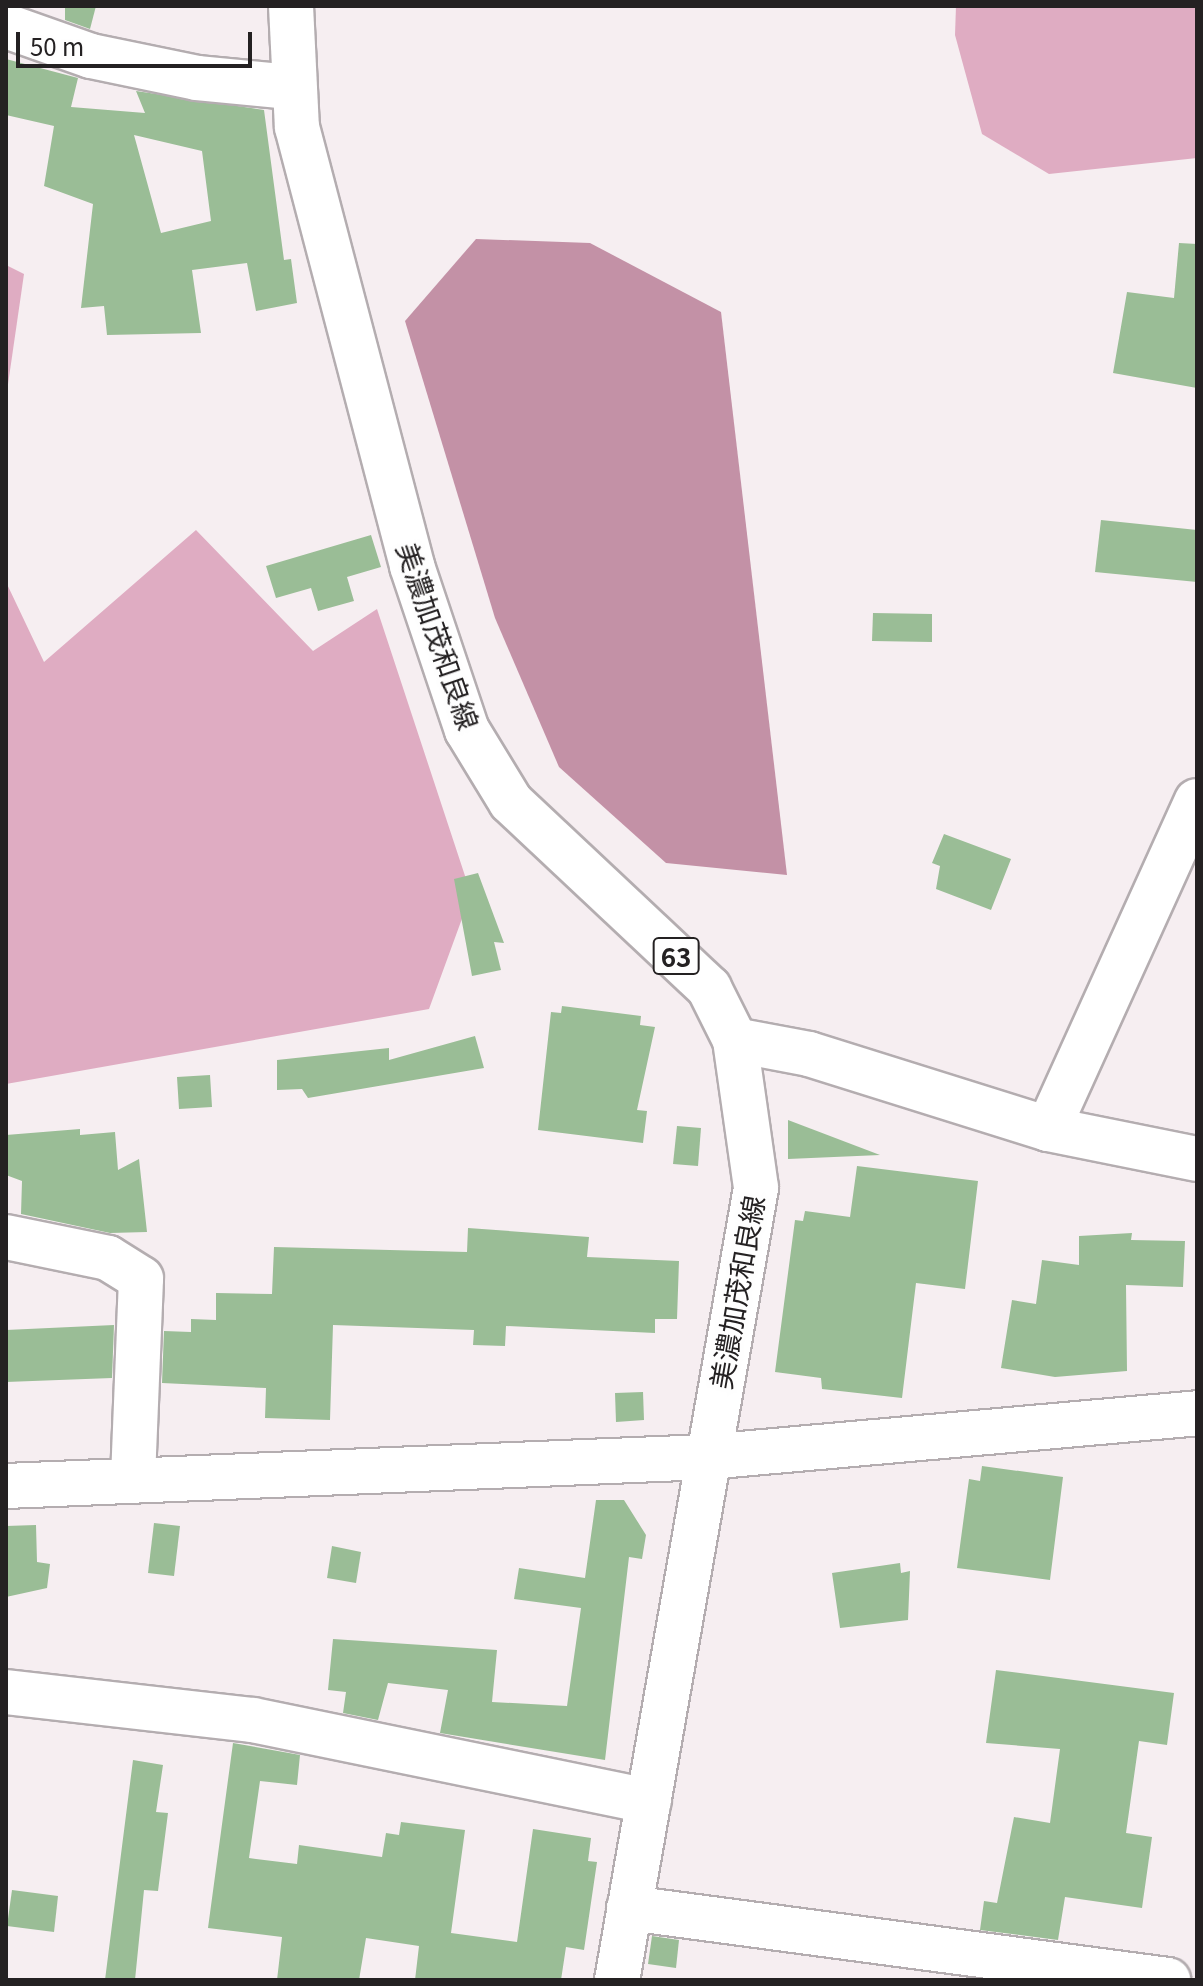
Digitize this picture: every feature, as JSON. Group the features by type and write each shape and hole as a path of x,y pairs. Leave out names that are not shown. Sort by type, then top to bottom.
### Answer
{"street":[{"name":"美濃加茂和良線","path":"291,6 291,87 412,566 467,730 511,802 709,988 735,1040 756,1188 617,1980"},
{"path":"6,26 91,56 197,78 291,87"},
{"path":"1048,1129 1197,801"},
{"path":"735,1040 809,1054 1048,1129 1197,1159"},
{"path":"6,1237 108,1258 141,1279 133,1481"},
{"path":"6,1486 707,1457 1197,1413"},
{"path":"6,1692 253,1720 649,1801"},
{"path":"629,1908 1168,1980"}],"shaded area":[{"path":"956,6 1197,6 1197,158 1049,174 982,134 955,35"},
{"path":"476,239 590,243 721,312 787,875 666,863 559,767 495,618 405,321"},
{"path":"6,265 24,274 6,398"},
{"path":"196,530 313,651 377,609 471,894 429,1009 6,1084 6,582 44,662"}],"building":[{"path":"65,6 96,6 90,29 65,20"},
{"path":"6,59 78,78 71,107 145,113 136,91 264,110 284,260 291,259 297,303 256,311 247,263 192,270 201,333 107,335 104,306 81,308 93,204 44,186 54,126 6,115","holes":["134,135 202,151 211,221 161,233"]},
{"path":"1179,243 1197,244 1197,388 1113,373 1127,292 1174,298"},
{"path":"1101,520 1197,530 1197,582 1095,572"},
{"path":"371,535 381,567 347,577 354,601 318,611 311,588 276,598 266,566"},
{"path":"873,613 932,614 932,642 872,641"},
{"path":"944,834 1011,859 991,910 936,889 940,866 932,863"},
{"path":"478,873 504,943 494,942 501,970 472,976 454,879"},
{"path":"562,1006 641,1016 640,1025 655,1027 637,1110 647,1111 643,1143 538,1130 551,1012 561,1013"},
{"path":"475,1036 484,1068 308,1098 302,1089 277,1090 277,1060 389,1048 389,1060"},
{"path":"210,1075 212,1107 179,1109 177,1077"},
{"path":"788,1120 880,1155 788,1159"},
{"path":"677,1126 701,1128 698,1166 673,1164"},
{"path":"80,1129 80,1135 115,1132 118,1170 139,1159 147,1232 110,1233 21,1214 22,1181 6,1175 6,1135"},
{"path":"857,1166 978,1181 965,1289 916,1283 902,1398 822,1389 821,1378 775,1372 795,1220 803,1221 805,1211 850,1217"},
{"path":"468,1228 589,1237 587,1257 679,1261 677,1319 655,1319 655,1333 506,1326 505,1346 473,1345 474,1330 333,1325 330,1420 265,1418 266,1388 162,1383 164,1331 191,1332 191,1319 216,1320 216,1293 272,1294 274,1247 467,1252"},
{"path":"1132,1233 1131,1240 1185,1241 1183,1287 1126,1285 1127,1371 1055,1377 1001,1368 1012,1300 1036,1304 1042,1260 1079,1265 1079,1236"},
{"path":"114,1325 112,1378 6,1382 6,1330"},
{"path":"643,1392 644,1420 616,1422 615,1393"},
{"path":"982,1466 1063,1477 1050,1580 957,1568 969,1479 980,1481"},
{"path":"596,1500 624,1500 646,1535 642,1559 629,1557 605,1760 440,1733 448,1690 388,1683 378,1720 343,1713 346,1692 328,1690 333,1639 497,1650 492,1702 567,1706 581,1608 514,1599 519,1568 585,1578"},
{"path":"154,1523 180,1526 174,1576 148,1573"},
{"path":"36,1525 37,1562 50,1564 47,1588 6,1597 6,1526"},
{"path":"332,1546 361,1552 356,1583 327,1578"},
{"path":"900,1563 901,1573 910,1571 908,1620 840,1628 832,1573"},
{"path":"996,1670 1174,1693 1167,1745 1139,1741 1126,1833 1152,1837 1142,1908 1065,1897 1058,1940 980,1930 984,1901 997,1903 1014,1817 1050,1823 1060,1749 986,1743"},
{"path":"233,1743 300,1755 297,1785 260,1781 249,1858 297,1864 299,1845 382,1857 386,1833 399,1835 401,1822 465,1830 451,1933 517,1942 533,1829 591,1838 588,1861 597,1862 584,1950 566,1947 561,1980 415,1980 419,1946 366,1938 359,1980 277,1980 282,1937 208,1928"},
{"path":"133,1760 163,1765 156,1812 168,1813 158,1891 144,1890 135,1980 105,1980"},
{"path":"12,1890 58,1896 54,1932 7,1926"},
{"path":"652,1936 679,1940 676,1968 648,1964"}]}
